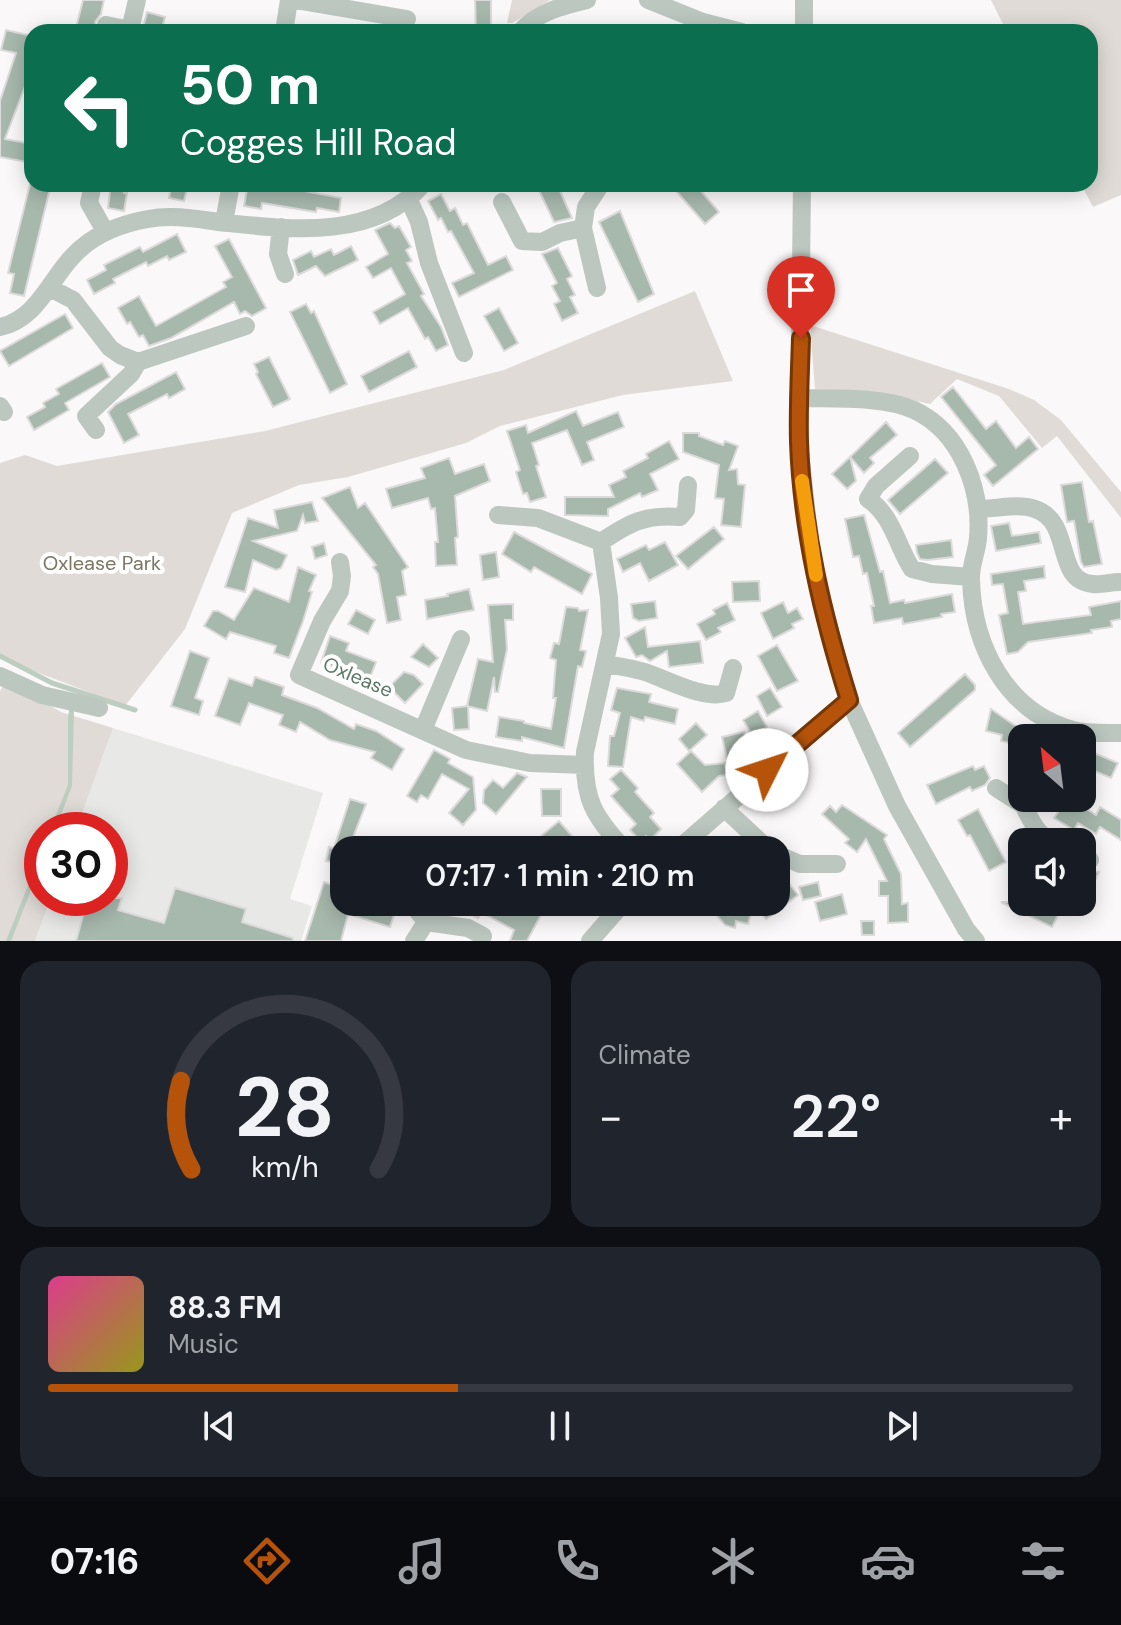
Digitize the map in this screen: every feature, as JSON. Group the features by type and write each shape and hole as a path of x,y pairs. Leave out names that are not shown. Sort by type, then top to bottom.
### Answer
{"street":[{"path":"131,24 137,0"},
{"path":"285,24 289,0"},
{"path":"295,0 407,19"},
{"path":"529,24 540,15 563,5 587,0"},
{"path":"648,0 711,24"},
{"path":"804,0 804,24"},
{"path":"91,192 89,203 105,231"},
{"path":"224,222 230,192"},
{"path":"0,327 20,318 38,303 74,254 105,231 151,219 175,217 281,227 341,226 363,222 409,200 416,192"},
{"path":"596,192 586,207 583,228 597,288"},
{"path":"802,192 799,444 811,551 834,654 849,700 897,806 966,929 976,941"},
{"path":"409,200 419,222 429,263 464,353"},
{"path":"502,202 522,241 542,242 560,233 583,228"},
{"path":"281,227 278,254 285,274"},
{"path":"50,288 73,300 110,348 138,362 246,326"},
{"path":"96,430 86,416 131,374 138,362"},
{"path":"799,398 900,405 930,421 955,446 972,483 978,509 978,542 971,577 979,635 994,669 1014,695 1055,724"},
{"path":"910,456 876,486 868,499 877,505 889,522 912,569 971,577"},
{"path":"601,542 640,519 659,515 680,517 686,510 688,485"},
{"path":"978,509 1024,506 1044,512 1060,531 1070,571 1091,584 1119,582"},
{"path":"498,515 538,518 601,542"},
{"path":"601,542 611,634 585,752 585,765 593,811 612,836"},
{"name":"Oxlease","path":"340,562 340,591 322,621 299,675 466,750 530,763 585,765"},
{"path":"423,730 461,639"},
{"path":"606,664 644,671 716,695 726,693 733,668"},
{"path":"0,676 42,695 99,708"},
{"path":"693,836 849,700"},
{"path":"1096,734 1121,733"},
{"path":"996,788 1008,793"},
{"path":"724,808 754,836"},
{"path":"790,860 800,864 837,864"},
{"path":"422,916 426,922 468,928 483,936"},
{"path":"590,941 612,916"},
{"path":"414,941 426,922"}],"shaded area":[{"path":"70,707 74,710 72,786 62,812 57,812 68,785"},
{"path":"113,728 323,793 290,899 312,906 301,941 35,941 44,916 128,916 128,812 83,812"},
{"path":"24,896 24,908 11,941 6,941"}],"green space":[{"path":"512,0 550,0 507,23"},
{"path":"991,0 1121,0 1121,195 1093,207 1085,192 1098,192 1098,24 1003,24"},
{"name":"Oxlease Park","path":"695,291 733,381 623,395 500,426 466,443 348,477 299,485 232,513 185,629 125,706 0,658 0,463 25,455 57,466 265,431 504,370"},
{"path":"810,325 1009,389 1034,400 1061,420 1121,492 1121,518 1057,436 1042,448 999,396 957,379 930,404 870,391 815,389"},
{"path":"7,680 61,712 113,728 83,812 24,812 24,916 44,916 35,941 0,941 0,691"}],"building":[{"path":"83,0 104,0 95,24 77,24"},
{"path":"475,0 491,0 491,24 476,24"},
{"path":"147,12 165,17 163,24 144,24"},
{"path":"6,30 24,34 24,89 5,139 24,143 24,162 0,157 0,101 16,53 1,50"},
{"path":"28,192 49,192 24,296 10,293 14,274 8,273"},
{"path":"110,192 127,193 124,211 108,208"},
{"path":"170,192 186,192 184,201 169,198"},
{"path":"247,192 310,192 341,198 339,212 317,208 316,212 262,203 261,209 244,206"},
{"path":"540,192 561,192 572,218 554,222"},
{"path":"677,192 702,192 719,212 705,224"},
{"path":"441,194 450,211 455,208 463,225 467,223 488,265 506,256 513,270 459,297 452,283 474,273 451,231 448,232 441,218 438,220 428,201"},
{"path":"620,211 654,294 638,302 599,222"},
{"path":"390,223 395,228 399,226 411,247 406,250 412,261 407,263 448,345 436,351 428,337 425,339 408,308 380,324 373,312 405,294 391,268 373,278 366,267 388,254 375,230"},
{"path":"177,234 186,252 169,260 167,256 148,266 146,262 113,279 115,283 94,294 87,280 106,270 104,265 140,247 143,252"},
{"path":"229,239 266,308 252,316 245,311 240,314 234,302 171,338 149,346 130,322 127,324 118,308 139,296 156,326 226,287 223,282 232,277 215,246"},
{"path":"351,246 358,260 325,276 316,266 298,275 293,260 311,251 314,257 331,249 334,255"},
{"path":"558,248 572,276 567,279 575,295 570,297 578,313 562,321 554,304 560,301 552,286 557,283 542,254"},
{"path":"306,304 311,313 314,311 347,384 330,393 290,312"},
{"path":"499,308 518,343 504,351 484,316"},
{"path":"65,314 73,328 9,366 0,351"},
{"path":"409,351 417,367 369,392 361,376"},
{"path":"269,357 290,399 273,407 254,364"},
{"path":"102,363 110,377 65,403 69,410 34,430 27,417 59,394 56,389"},
{"path":"176,372 185,389 169,398 167,394 128,414 139,435 124,443 108,412 116,404"},
{"path":"953,387 986,429 996,421 1016,448 1029,437 1038,449 993,486 984,475 996,465 941,397"},
{"path":"576,411 583,426 618,412 624,427 587,442 594,460 582,465 567,430 532,443 546,497 530,502 527,493 523,494 516,472 520,470 507,431 526,425 528,433"},
{"path":"886,422 897,435 870,458 874,463 864,473 850,457"},
{"path":"683,433 699,433 699,436 723,445 725,441 738,446 729,470 737,469 738,484 745,485 741,527 721,525 724,499 715,498 719,465 683,452"},
{"path":"669,441 679,459 650,474 658,490 642,497 640,493 608,509 608,516 565,515 565,497 614,497 609,485 626,477 623,471 648,458 646,454"},
{"path":"850,457 856,481 847,489 832,474"},
{"path":"449,458 455,474 484,464 490,481 455,496 457,565 436,566 435,542 438,542 435,508 431,509 428,498 392,508 386,489 425,478 421,468"},
{"path":"935,459 948,473 900,514 888,500"},
{"path":"1082,482 1089,522 1093,521 1102,564 1084,567 1074,521 1067,522 1061,485"},
{"path":"350,487 358,508 365,503 408,567 402,571 406,595 397,597 401,620 387,623 378,574 373,567 376,565 322,498"},
{"path":"312,502 318,521 305,523 303,515 297,531 253,541 287,555 281,568 276,570 253,560 245,592 225,587 248,518 278,528 274,510"},
{"path":"864,515 890,603 952,594 955,612 903,624 902,618 874,623 867,573 863,574 859,556 853,557 845,519"},
{"path":"1009,523 1012,536 1039,532 1041,543 996,551 991,526"},
{"path":"714,527 724,539 688,569 676,556"},
{"path":"514,532 592,574 582,594 534,567 531,572 502,554"},
{"path":"951,540 953,557 927,560 920,559 917,553 916,545"},
{"path":"665,542 678,565 649,581 640,563 623,572 617,559 646,545 649,550"},
{"path":"324,543 327,555 315,559 312,547"},
{"path":"496,552 499,577 483,580 480,555"},
{"path":"1044,566 1045,578 1024,581 1026,591 1018,592 1023,624 1091,615 1089,607 1121,601 1121,619 1111,621 1112,627 1091,630 1092,633 1028,642 1018,652 1007,654 999,615 1008,613 1003,584 992,585 991,574"},
{"path":"298,567 316,575 289,658 274,653 276,646 230,632 226,639 204,626 213,611 234,620 254,588 289,602"},
{"path":"759,581 760,601 733,602 732,582"},
{"path":"469,589 474,610 427,619 425,600"},
{"path":"655,601 657,618 639,621 633,618 631,604"},
{"path":"783,602 788,613 797,608 803,619 792,624 794,628 773,639 761,613"},
{"path":"727,603 735,620 718,628 721,632 706,640 697,624"},
{"path":"513,604 513,620 505,620 507,649 498,692 495,692 494,677 487,711 467,706 478,659 493,662 488,605"},
{"path":"566,607 588,610 580,650 586,651 582,667 578,666 564,748 522,737 522,741 496,737 499,717 551,729 556,698 553,698 556,660 550,658 554,643 559,644"},
{"path":"356,610 375,620 368,634 348,624"},
{"path":"645,627 648,647 700,641 703,663 669,667 667,651 650,661 642,655 636,657 625,638"},
{"path":"330,636 349,643 346,651 376,662 368,683 352,678 354,674 321,663"},
{"path":"423,644 438,658 429,667 411,657"},
{"path":"777,645 798,681 777,691 758,656"},
{"path":"190,651 209,658 195,698 203,701 199,715 171,706"},
{"path":"404,672 414,675 423,684 405,703 389,687"},
{"path":"965,674 975,685 975,690 910,747 898,733"},
{"path":"255,677 284,687 282,695 317,708 354,729 356,724 376,731 404,749 392,770 371,758 375,752 330,740 300,722 296,732 279,725 283,715 249,703 240,725 215,716 229,678 252,686"},
{"path":"617,688 651,694 649,702 678,709 675,724 631,717 623,767 608,766 610,736 614,736 620,713 611,710"},
{"path":"770,688 782,707 767,716 757,696"},
{"path":"468,706 469,729 454,730 452,708"},
{"path":"991,709 1013,724 1008,724 1008,743 1001,741 1002,735 986,731"},
{"path":"758,711 767,727 753,736 743,720"},
{"path":"696,723 707,735 689,751 679,739"},
{"path":"744,732 748,748 737,750 739,755 727,758 722,737"},
{"path":"434,750 450,759 448,763 473,777 476,810 463,825 449,813 469,789 442,774 428,799 421,795 417,802 407,796"},
{"path":"691,751 705,765 725,763 727,775 719,776 702,792 677,764"},
{"path":"1096,754 1118,763 1111,778 1096,771"},
{"path":"973,766 975,770 984,766 990,778 985,785 972,791 970,787 936,804 927,785"},
{"path":"621,770 638,788 635,792 654,813 650,817 661,829 654,836 636,836 630,830 636,824 611,796 619,789 610,779"},
{"path":"517,773 527,777 496,814 483,803 484,790 493,780 503,788"},
{"path":"541,789 561,789 561,816 542,816"},
{"path":"350,799 366,804 353,836 338,836"},
{"path":"842,805 887,835 884,839 901,874 902,904 908,903 908,922 888,923 888,896 879,896 879,881 887,881 866,839 857,852 845,843 849,839 822,814 830,806 836,812"},
{"path":"1100,807 1121,820 1121,840 1100,827 1096,834 1096,828 1086,828 1078,823 1075,828 1071,828 1054,818 1058,812 1091,812 1096,815"},
{"path":"978,809 1006,862 989,871 970,835 967,836 958,820"},
{"path":"559,821 572,836 541,836"},
{"path":"324,882 330,884 330,916 347,916 341,941 305,941"},
{"path":"818,882 821,896 803,900 799,887"},
{"path":"790,885 798,895 790,901"},
{"path":"175,888 246,909 242,922 293,938 293,941 76,941 83,916 128,916 128,913 164,923"},
{"path":"842,894 847,914 820,921 815,902"},
{"path":"354,916 394,916 390,927"},
{"path":"488,916 540,916 527,941 510,941 514,930"},
{"path":"717,916 750,916 748,924 736,921 735,928 725,925"},
{"path":"1030,916 1058,916 1052,927"},
{"path":"861,921 874,921 874,935 862,935"}],"waterway":[{"path":"0,656 52,683 135,710"}],"slow traffic":[{"path":"802,481 816,575"}],"route":[{"path":"767,770 849,700 834,654 811,551 799,444 801,338"}]}
